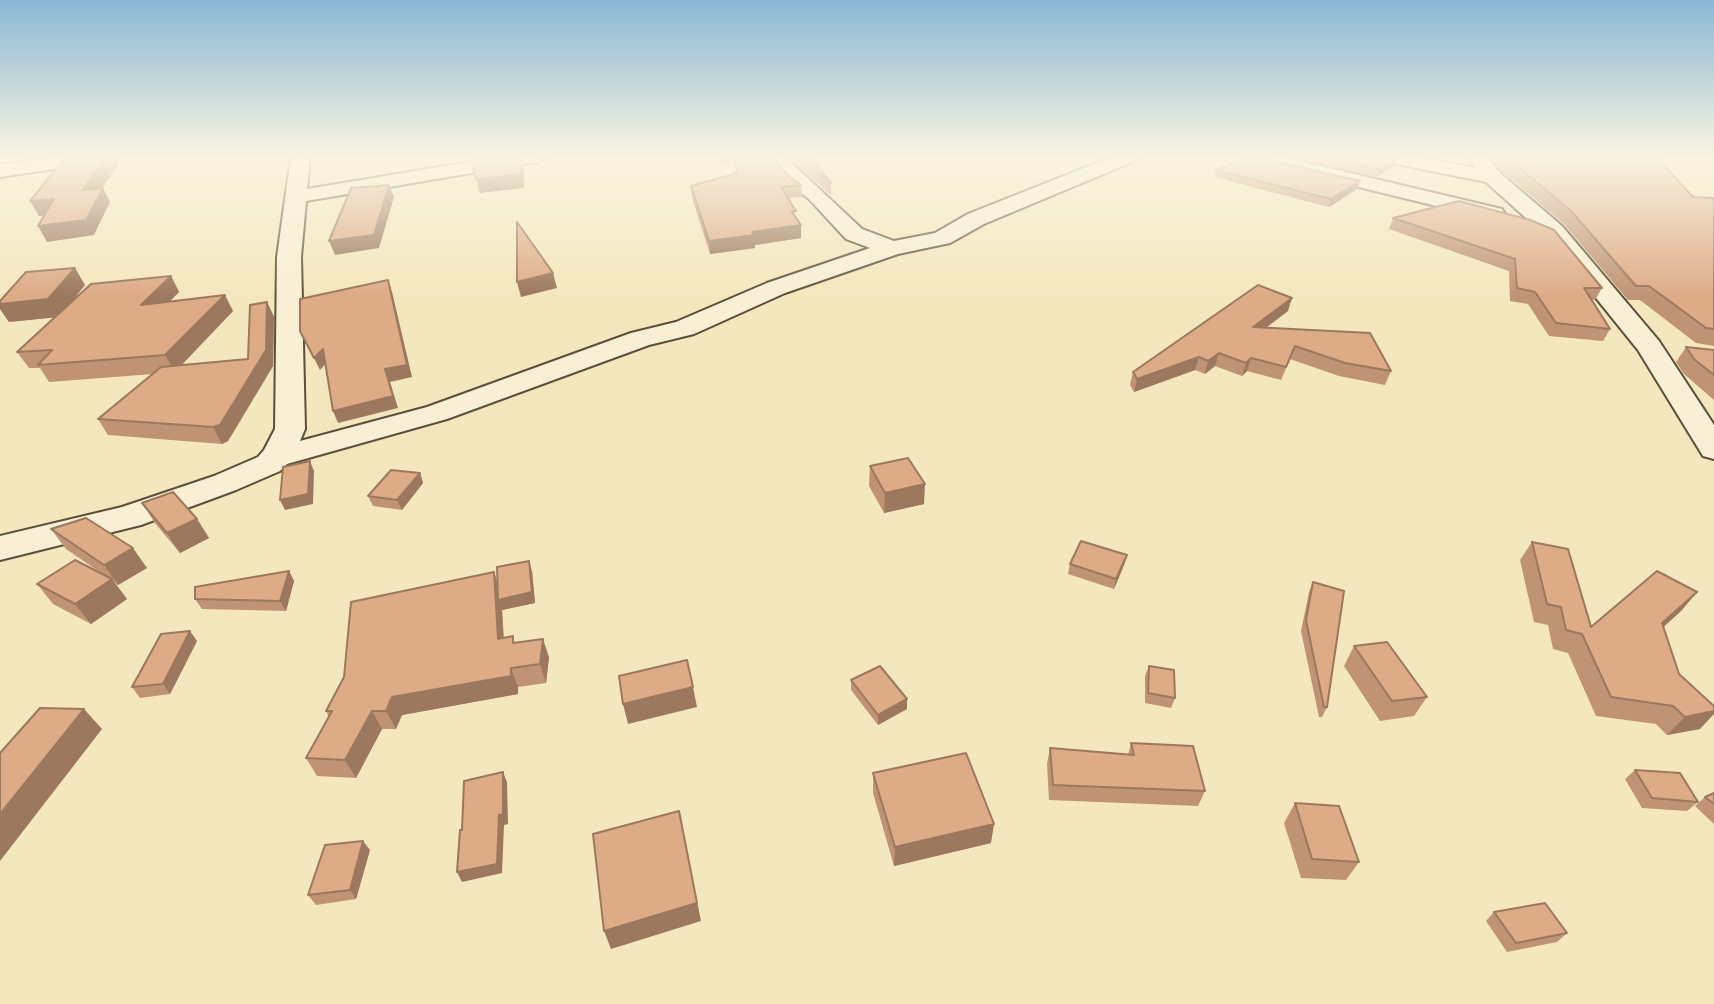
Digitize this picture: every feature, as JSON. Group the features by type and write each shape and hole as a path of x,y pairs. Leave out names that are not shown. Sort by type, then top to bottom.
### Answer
{"street":[{"path":"0,548 129,517 225,483 269,464 278,455 290,429 289,257 294,203"},
{"path":"824,203 854,234 892,248"},
{"path":"278,455 437,413 640,339 685,328 776,288 892,248 942,238 976,219 1015,203"},
{"path":"1452,203 1554,231"},
{"path":"1522,203 1554,231 1649,347 1714,449"},
{"path":"1649,347 1688,353"}],"building":[{"path":"52,203 95,203 86,220 38,226"},
{"path":"345,203 384,203 374,235 329,241"},
{"path":"697,203 791,203 796,211 792,212 801,225 752,232 754,235 709,241"},
{"path":"1452,203 1466,203 1530,220 1554,230 1602,288 1584,288 1610,329 1556,323 1535,292 1517,288 1515,259 1393,218"},
{"path":"1561,203 1714,203 1714,329 1706,328 1649,286 1636,286"},
{"path":"517,222 553,273 517,282"},
{"path":"75,268 48,299 0,304 26,272"},
{"path":"171,276 141,305 225,295 165,355 38,365 52,350 17,352 91,284"},
{"path":"388,280 407,365 385,369 393,396 333,411 323,349 314,358 300,331 300,299"},
{"path":"1258,285 1292,298 1253,327 1370,333 1391,371 1345,363 1295,346 1286,367 1251,358 1246,363 1219,353 1208,361 1199,357 1137,379 1133,372"},
{"path":"267,302 266,350 220,425 213,427 98,419 161,367 248,359 250,305"},
{"path":"1686,347 1714,350 1714,375 1694,359"},
{"path":"908,458 925,484 885,493 870,466"},
{"path":"310,461 308,494 280,500 283,467"},
{"path":"391,470 420,473 397,500 368,496"},
{"path":"173,492 197,519 167,533 142,503"},
{"path":"86,518 133,548 104,565 51,529"},
{"path":"1081,541 1127,555 1116,579 1070,564"},
{"path":"1532,542 1568,549 1591,627 1657,571 1697,592 1662,623 1679,674 1714,706 1714,711 1685,717 1673,706 1611,697 1582,634 1566,630 1561,607 1547,604"},
{"path":"75,560 112,579 75,604 37,584"},
{"path":"529,561 532,592 498,600 497,567"},
{"path":"289,571 280,601 195,599 195,587"},
{"path":"494,572 498,639 513,636 513,643 543,639 540,664 511,668 511,676 392,697 386,711 372,711 345,760 306,758 332,711 326,711 344,677 351,602"},
{"path":"1313,582 1344,591 1327,707 1324,707 1306,620"},
{"path":"190,631 163,684 132,687 161,634"},
{"path":"1387,642 1427,697 1392,701 1354,646"},
{"path":"687,660 693,687 623,704 619,676"},
{"path":"880,666 907,699 878,715 851,680"},
{"path":"1149,666 1174,670 1175,698 1148,693"},
{"path":"40,708 84,709 0,814 0,753"},
{"path":"1131,743 1193,746 1205,791 1053,785 1050,748 1134,755"},
{"path":"966,753 994,824 895,847 873,773"},
{"path":"1635,770 1680,773 1698,802 1652,798"},
{"path":"503,772 503,814 499,815 497,864 457,872 464,781"},
{"path":"1714,793 1714,804 1705,797"},
{"path":"1295,803 1339,806 1359,862 1312,859"},
{"path":"679,811 697,903 604,931 593,834"},
{"path":"363,841 350,890 308,895 325,845"},
{"path":"1545,903 1567,933 1516,943 1494,912"}]}
